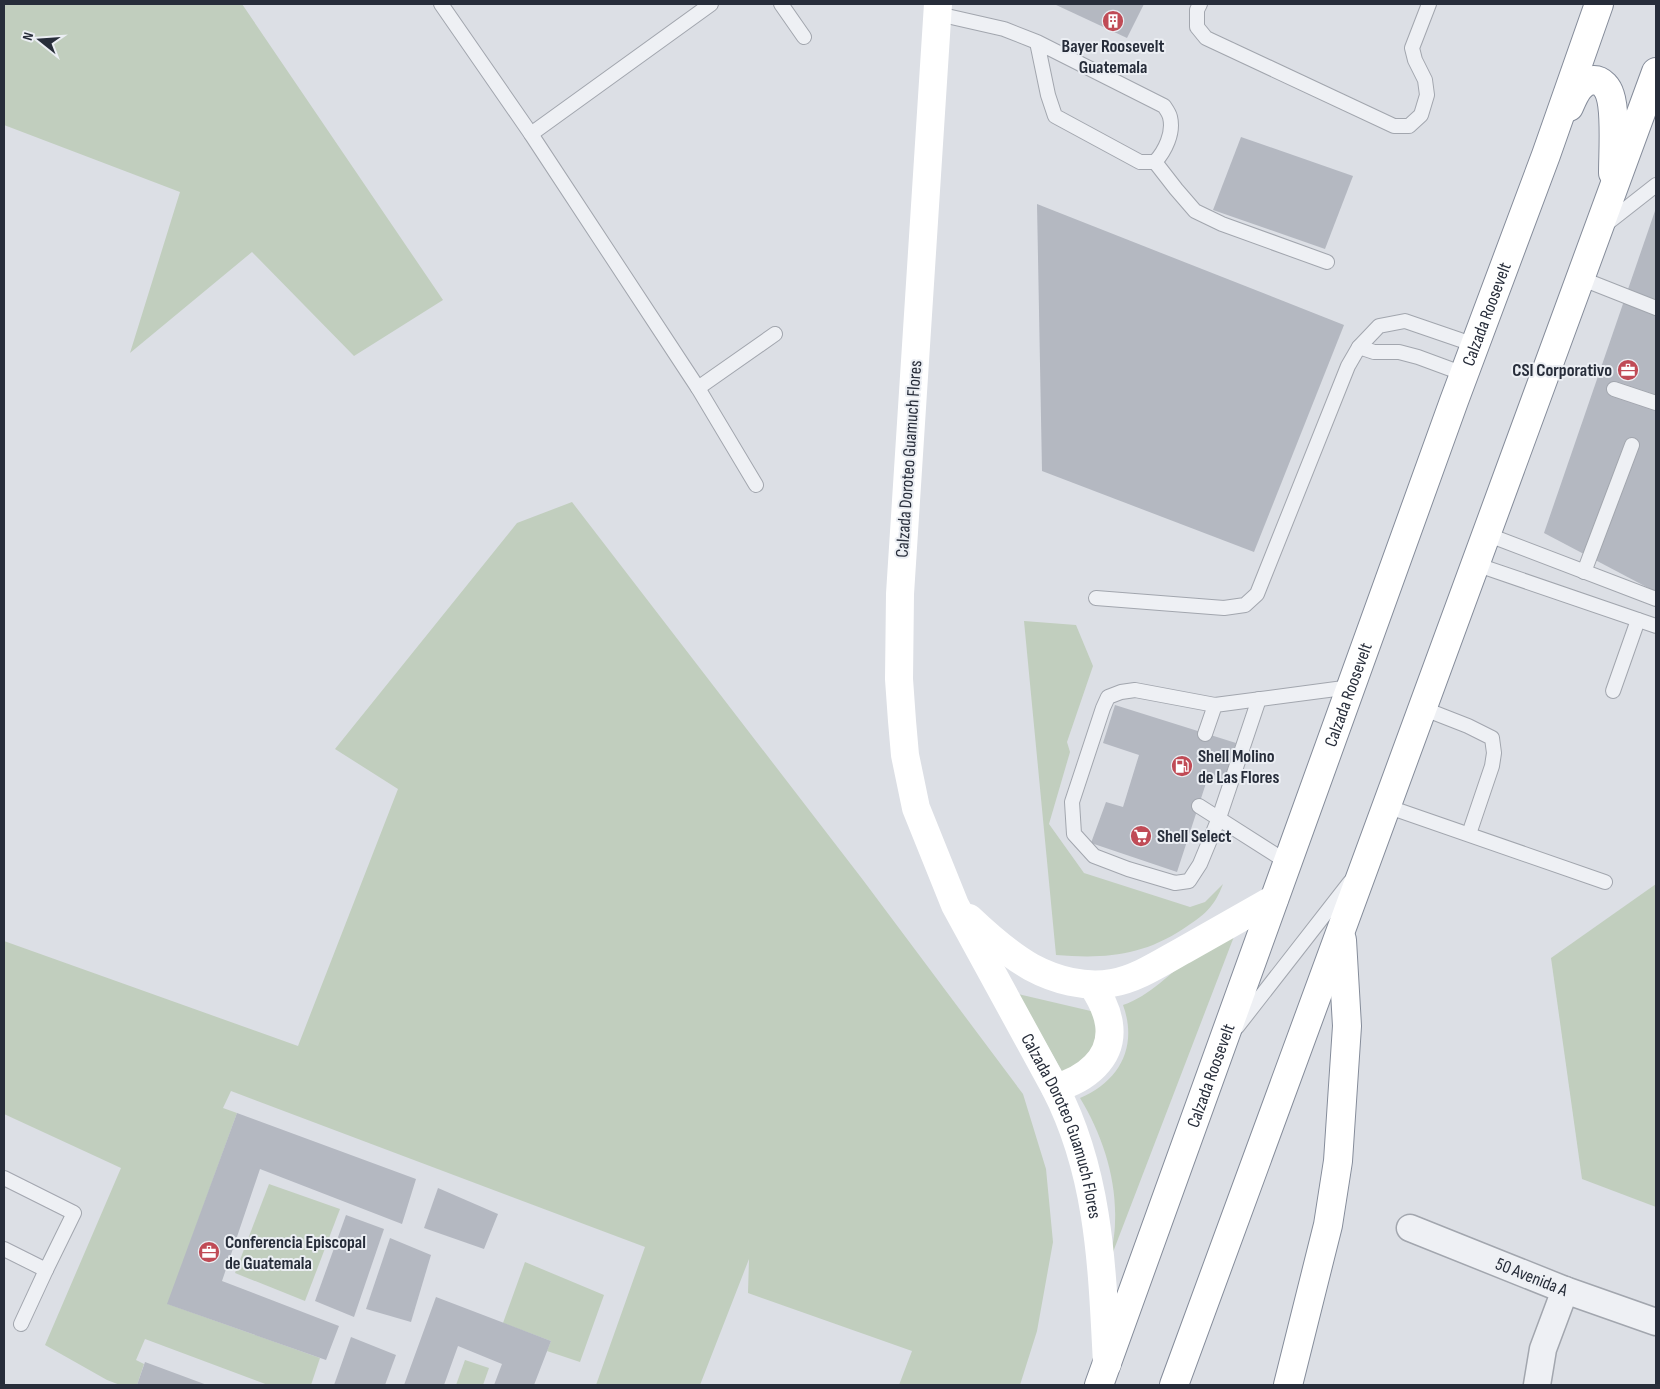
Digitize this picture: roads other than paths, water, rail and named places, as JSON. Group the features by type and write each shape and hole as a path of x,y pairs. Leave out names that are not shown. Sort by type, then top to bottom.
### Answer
{"main road":[{"name":"Calzada Roosevelt","path":"1103,1375 1464,374 1546,155 1599,4"},
{"name":"Calzada Doroteo Guamuch Flores","path":"938,9 900,594 899,680 905,754 916,808 954,905 1055,1088 1076,1138 1092,1196 1099,1236 1102,1274 1103,1375"},
{"path":"1174,1385 1656,72"},
{"path":"1546,155 1577,89 1586,81 1597,80 1605,85 1610,94 1612,109 1613,190"},
{"name":"Calzada Doroteo Guamuch Flores","path":"954,905 995,941 1032,968 1072,982 1092,985 1113,983 1133,977 1274,900"},
{"path":"1288,1385 1328,1225 1338,1161 1346,1026 1341,929"},
{"path":"1055,1088 1077,1080 1086,1074 1099,1062 1107,1044 1109,1024 1103,1004 1092,985"}],"street":[{"name":"50 Avenida A","path":"1410,1228 1565,1290 1656,1322"},
{"path":"1537,1385 1543,1349 1565,1290"}],"lane":[{"path":"441,4 531,134 698,388 756,485"},
{"path":"531,134 711,4"},
{"path":"781,4 804,38"},
{"path":"1200,4 1197,10 1197,27 1206,38 1394,126 1409,126 1420,115 1427,95 1425,80 1415,60 1412,48 1429,4"},
{"path":"938,9 1004,29 1038,42 1164,106 1170,117 1171,131 1164,152 1155,162 1140,162 1055,116 1048,96 1038,42"},
{"path":"1155,162 1195,211 1222,224 1328,262"},
{"path":"1598,230 1656,185"},
{"path":"1580,278 1656,308"},
{"path":"1096,598 1224,608 1245,605 1257,594 1348,366 1359,348 1379,326 1405,321 1475,345"},
{"path":"698,388 775,334"},
{"path":"1359,348 1374,352 1399,352 1418,356 1464,374"},
{"path":"1614,389 1656,403"},
{"path":"1584,572 1632,445"},
{"path":"1486,534 1656,599"},
{"path":"1475,564 1656,626"},
{"path":"1613,691 1638,620"},
{"path":"1259,699 1219,818 1200,864 1189,881 1174,883 1094,856 1074,834 1072,802 1102,708 1108,697 1121,692 1135,690 1215,705 1259,699 1351,687"},
{"path":"1205,734 1215,705"},
{"path":"1422,708 1468,726 1492,738 1494,753 1492,766 1469,834"},
{"path":"1199,806 1287,862"},
{"path":"1386,806 1605,882"},
{"path":"1220,1048 1366,862"},
{"path":"4,1178 74,1213 21,1324"},
{"path":"4,1249 46,1270"}],"place":[{"name":"Bayer Roosevelt Guatemala","path":"1113,21"},
{"name":"CSI Corporativo","path":"1628,370"},
{"name":"Shell Molino de Las Flores","path":"1182,766"},
{"name":"Shell Select","path":"1141,836"},
{"name":"Conferencia Episcopal de Guatemala","path":"209,1252"}]}
